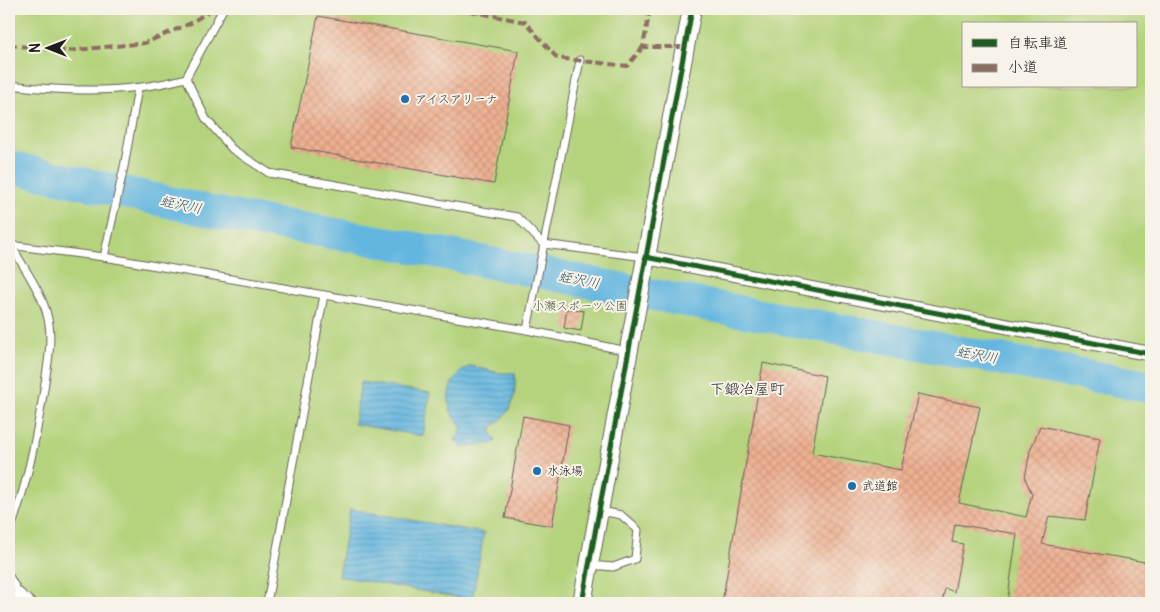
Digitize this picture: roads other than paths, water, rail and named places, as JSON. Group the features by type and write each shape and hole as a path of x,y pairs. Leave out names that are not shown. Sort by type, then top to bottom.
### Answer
{"street":[{"path":"582,603 692,9"},
{"path":"644,264 1151,354"}],"lane":[{"path":"9,85 35,88 138,88 154,87 186,78 223,9"},
{"path":"526,330 580,60"},
{"path":"186,78 206,119 232,149 269,172 517,217 543,244 644,264"},
{"path":"104,257 124,167 138,88"},
{"path":"10,245 104,257 324,295 526,330 628,352"},
{"path":"9,533 21,500 32,458 49,354 49,324 39,293 10,245"},
{"path":"267,603 324,295"},
{"path":"590,565 613,567 635,559 638,530 621,515 599,510"},
{"path":"9,576 18,590 29,601"},
{"path":"9,595 29,601"}],"water":[{"path":"470,366 499,373 515,373 515,389 509,409 500,421 493,426 491,432 496,441 492,444 461,447 455,440 461,432 461,426 450,409 449,395 453,381 463,370"},
{"path":"361,382 430,393 423,436 354,424"},
{"path":"350,509 484,533 472,600 338,576"}],"waterway":[{"name":"蛭沢川","path":"9,167 241,218 385,242 695,303 1151,387"}],"place":[{"name":"アイスアリーナ","path":"405,99"},
{"name":"水泳場","path":"537,471"},
{"name":"武道館","path":"852,486"}],"district":[{"name":"下鍛冶屋町","path":"747,389"}],"park label":[{"name":"小瀬スポーツ公園","path":"580,306"}]}
